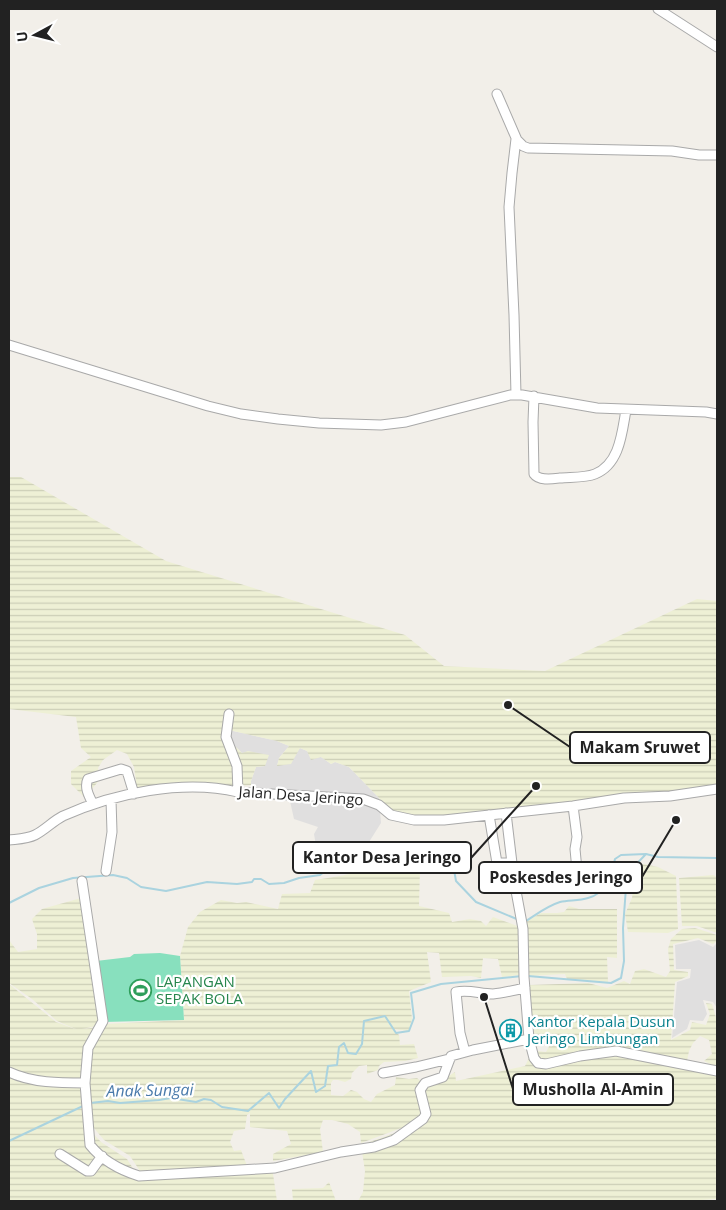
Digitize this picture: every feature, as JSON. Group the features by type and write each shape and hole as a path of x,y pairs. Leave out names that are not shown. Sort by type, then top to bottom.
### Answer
{"street":[{"path":"658,9 717,47"},
{"path":"497,94 516,139 523,146 531,148 672,151 699,155 717,155"},
{"path":"516,139 510,208 516,395"},
{"path":"9,345 208,406 241,414 299,422 389,425 516,395 534,396 583,406 717,414"},
{"path":"534,396 534,474 539,478 552,479 588,476 600,471 608,464 617,451 626,410"},
{"path":"229,714 226,737 237,766 238,792"},
{"path":"93,804 86,789 88,779 122,769 127,771 130,776 134,794"},
{"name":"Jalan Desa Jeringo","path":"9,840 35,835 62,816 93,804 134,794 180,787 221,788 238,792 363,800 379,805 391,815 414,820 444,820 574,806 624,798 665,796 717,789"},
{"path":"106,871 112,832 111,800"},
{"path":"513,876 572,872 577,870 575,849 577,837 574,806"},
{"path":"506,813 513,876 523,929 525,988 530,1039 534,1058 538,1063 546,1064 580,1056 616,1051 717,1071"},
{"path":"488,815 498,863 512,863"},
{"path":"82,880 103,1021 88,1048 85,1083 90,1145 123,1171 139,1176 157,1176 274,1168 341,1152 374,1147 394,1140 424,1119 426,1114 420,1090 425,1083 443,1077 449,1059"},
{"path":"465,1052 460,1033 456,992 474,991 480,994 495,994 525,988"},
{"path":"383,1073 449,1059 451,1056 465,1052 530,1039"},
{"path":"9,1072 54,1083 85,1083"},
{"path":"60,1154 87,1171 91,1171 102,1156"}],"shaded area":[{"path":"229,730 277,741 289,746 279,758 277,766 300,748 321,757 331,764 335,762 349,767 379,798 381,823 369,842 350,850 335,853 316,846 314,834 318,827 294,819 290,801 252,797 251,781 256,767 265,766 242,753 230,741"},
{"path":"699,940 713,947 717,943 717,1008 713,1002 703,1000 707,1014 703,1021 690,1020 687,1029 672,1038 677,982 690,978 691,969 676,969 675,945"}],"green space":[{"path":"9,477 21,477 166,561 405,635 444,666 545,671 697,599 717,601 717,787 414,820 391,815 379,798 349,767 335,762 331,764 321,757 311,760 307,751 300,748 291,764 277,766 279,758 289,746 277,741 229,730 230,741 242,753 248,751 269,755 265,766 256,767 251,785 129,792 136,781 134,767 127,754 117,750 103,760 98,768 101,778 87,795 89,795 86,799 71,784 71,771 91,757 81,748 76,717 9,709"},
{"path":"409,861 420,868 419,906 449,913 452,922 470,919 481,921 486,926 493,917 520,927 520,975 502,977 498,959 483,958 481,978 471,976 442,977 439,953 427,952 431,982 409,991 412,1019 409,1031 393,1029 399,1035 400,1045 414,1044 418,1058 384,1062 379,1066 378,1070 367,1074 367,1065 359,1066 352,1073 351,1079 345,1082 333,1080 331,1083 331,1095 343,1096 351,1090 371,1102 377,1094 395,1085 396,1077 417,1078 423,1083 425,1114 420,1121 361,1143 360,1132 348,1124 323,1120 320,1129 323,1152 273,1161 273,1154 291,1144 287,1131 250,1127 250,1113 247,1115 245,1129 234,1131 230,1142 234,1151 241,1150 247,1166 211,1169 186,1168 148,1174 140,1171 130,1156 104,1140 93,1127 88,1093 90,1049 105,1024 184,1020 180,956 188,927 200,912 221,900 237,903 246,902 278,909 282,894 310,893 315,880"},
{"path":"644,864 658,867 676,876 678,929 668,933 628,932 625,914 632,898 636,866"},
{"path":"713,875 717,877 717,933 697,926 682,926 679,878"},
{"path":"81,898 101,1025 82,1029 99,1027 86,1049 89,1129 101,1142 127,1159 136,1173 272,1167 277,1201 9,1201 9,984 56,1022 78,1030 57,1021 32,999 9,983 9,940 18,952 37,949 37,934 32,919 42,909"},
{"path":"569,906 579,909 617,909 617,958 607,957 608,982 567,979 565,974 527,976 527,921 541,913 564,912"},
{"path":"695,928 717,935 717,941 713,944 698,938 673,944 674,970 688,972 688,976 675,982 671,1040 690,1030 692,1022 706,1025 710,1014 706,1003 712,1004 717,1021 717,1067 704,1061 712,1054 709,1040 700,1036 693,1043 687,1061 580,1052 544,1061 540,1059 537,1051 546,1052 550,1045 544,1036 534,1037 528,990 530,985 588,983 607,988 624,981 630,984 635,971 644,969 666,977 670,971 668,949 671,939 682,929"},
{"name":"LAPANGAN SEPAK BOLA","path":"160,953 180,956 184,1020 103,1022 96,961 130,957 134,954"},
{"path":"528,1041 537,1064 614,1052 717,1072 717,1199 687,1201 358,1201 363,1192 365,1171 361,1145 423,1123 422,1096 426,1085 444,1079 455,1072 456,1081 525,1066 529,1058"},
{"path":"329,1182 336,1201 293,1201 292,1189 323,1188"}],"waterway":[{"path":"9,903 39,888 73,878 113,875 127,878 141,887 166,891 207,882 237,884 261,879 269,884 284,883 299,878 320,875 339,861 355,868 366,862 390,855 404,846 435,850 443,862 453,864 456,881 476,902 519,920"},
{"path":"526,921 555,904 563,901 585,899 600,892 610,878 615,859 621,855 646,854 658,857 717,858"},
{"name":"Anak Sungai","path":"528,976 611,983 621,978 624,961 623,928 627,874 646,854"},
{"name":"Anak Sungai","path":"90,1103 108,1101 120,1103 171,1098 196,1102 204,1099 211,1100 222,1107 248,1111 269,1093 279,1108 311,1071 316,1092 325,1086 328,1066 337,1065 339,1047 344,1043 348,1053 356,1054 362,1044 364,1021 385,1016 396,1033 409,1031 414,1018 411,993 441,984 522,976"},
{"name":"Anak Sungai","path":"9,1141 83,1106"}],"place":[{"name":"Makam Sruwet","path":"508,705"},
{"name":"Kantor Desa Jeringo","path":"536,786"},
{"name":"Poskesdes Jeringo","path":"676,820"},
{"name":"LAPANGAN SEPAK BOLA","path":"140,991"},
{"name":"Musholla Al-Amin","path":"484,997"},
{"name":"Kantor Kepala Dusun Jeringo Limbungan","path":"511,1031"}]}
